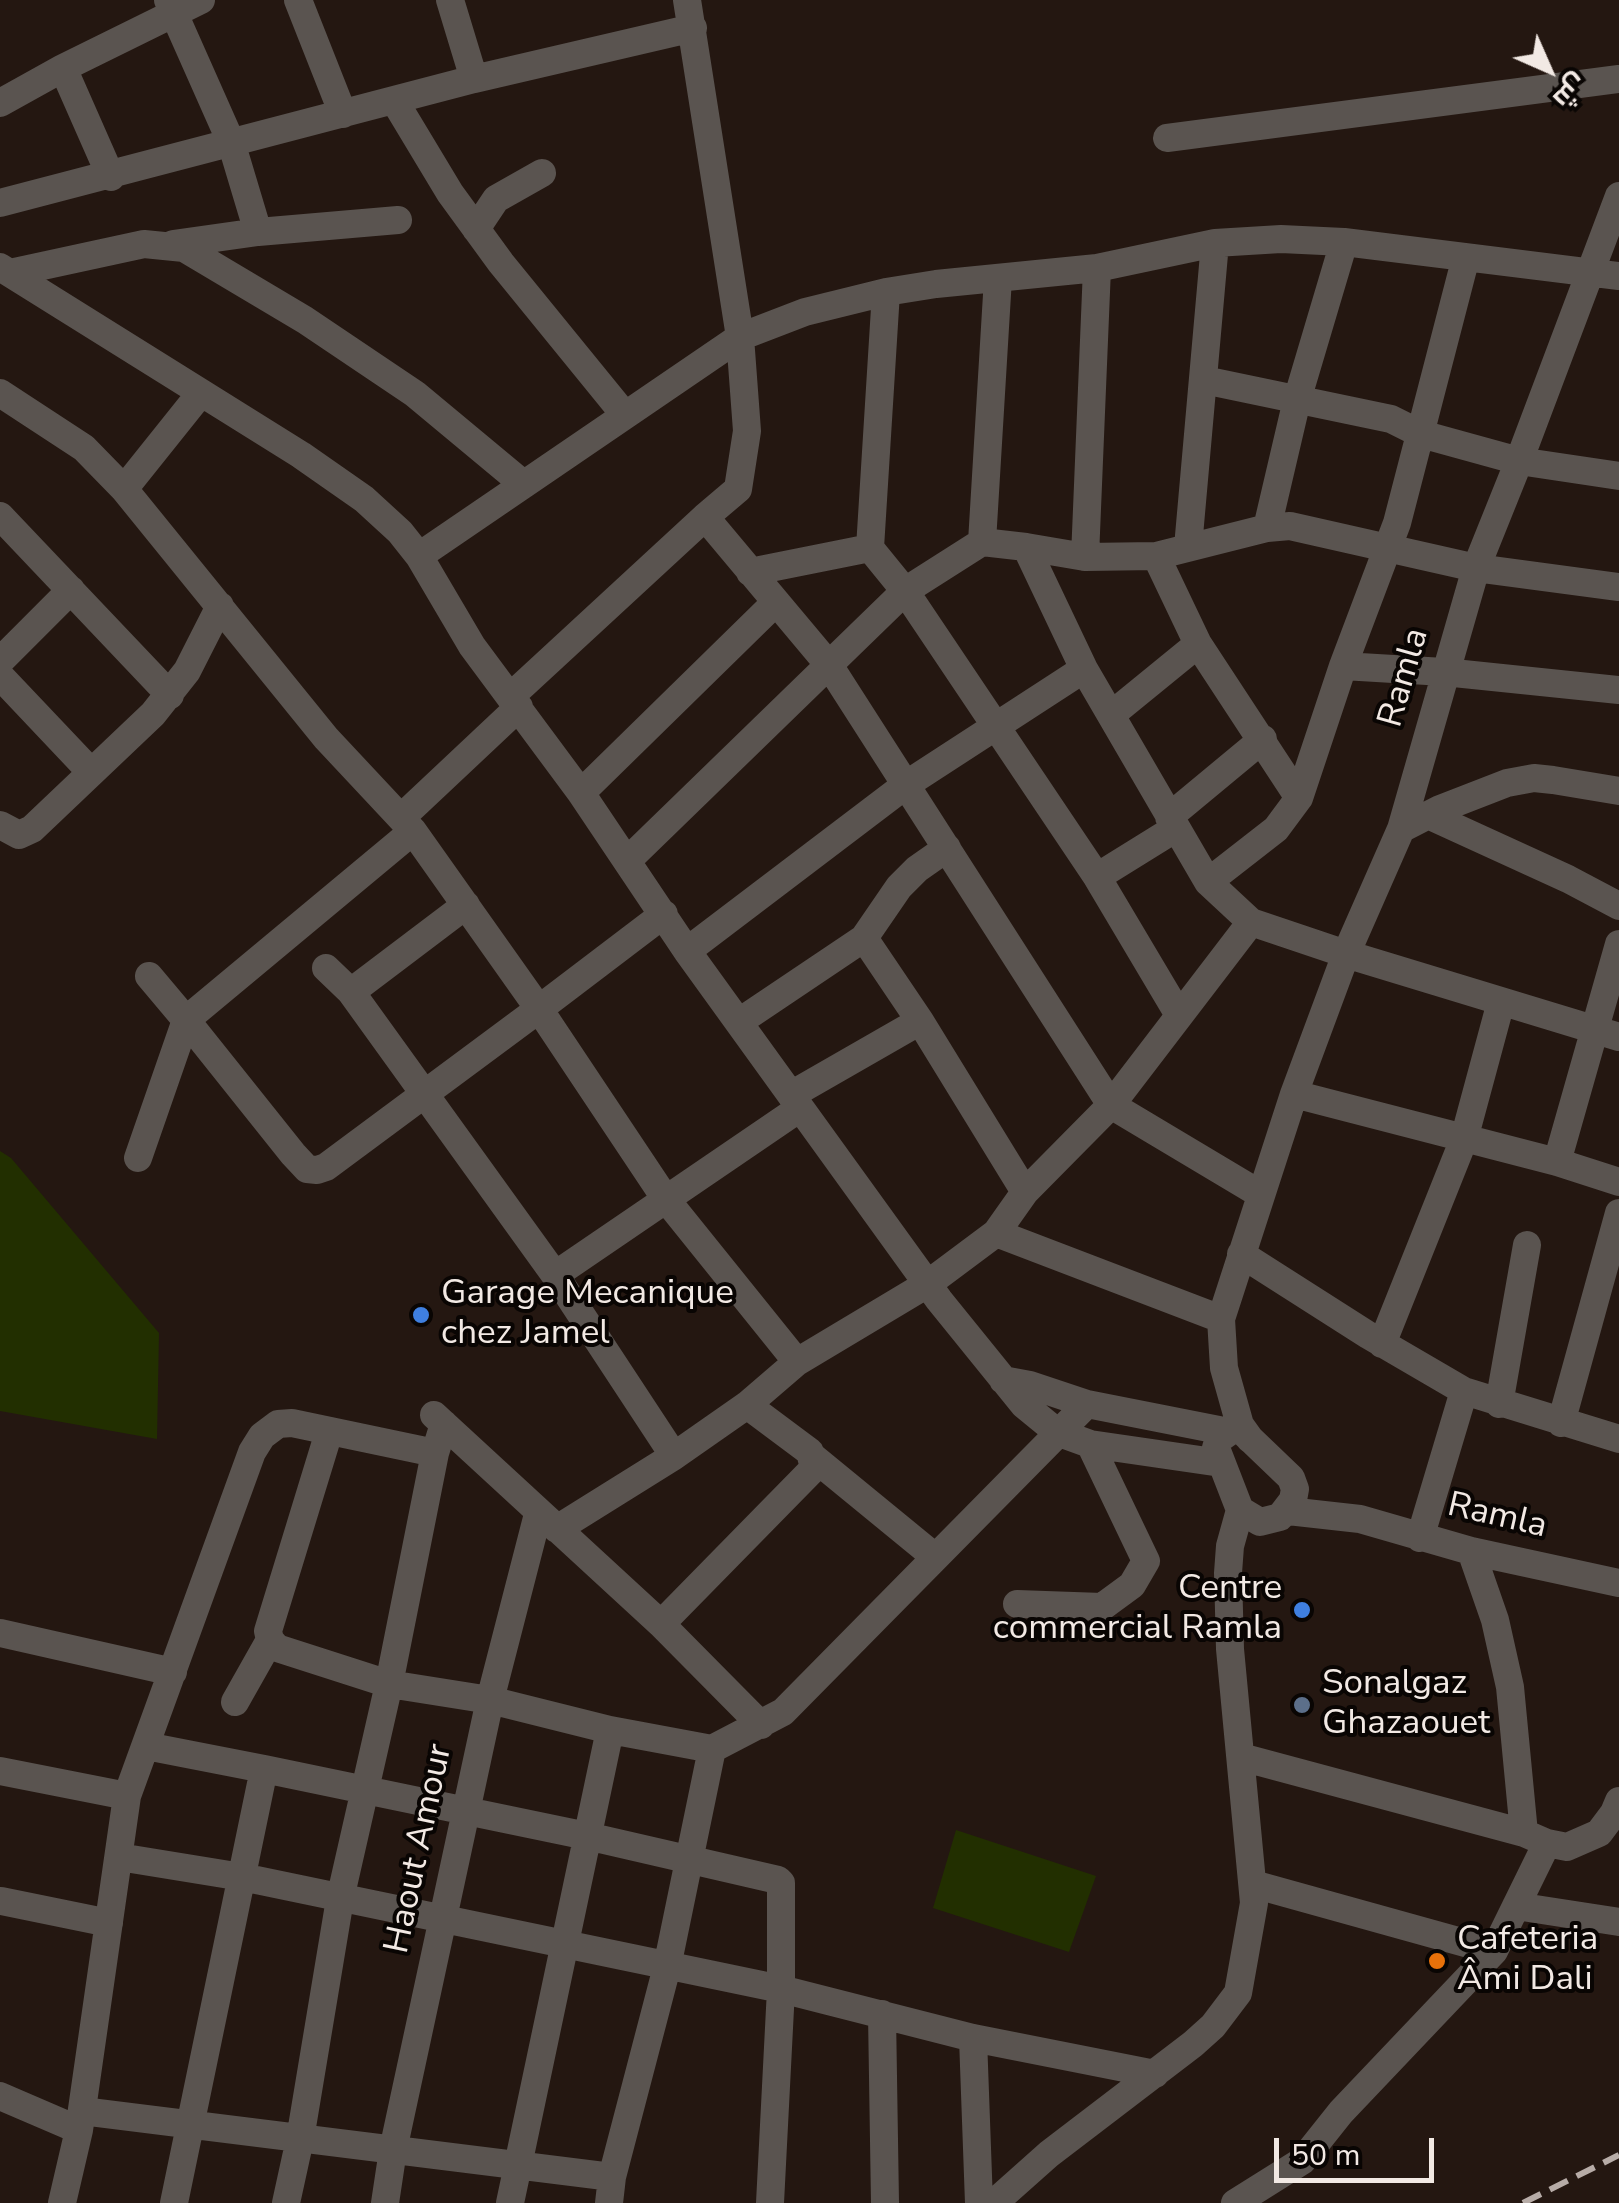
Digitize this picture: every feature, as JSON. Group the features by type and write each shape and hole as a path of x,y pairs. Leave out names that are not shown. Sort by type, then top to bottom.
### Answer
{"street":[{"path":"0,103 171,7 201,0"},
{"path":"298,0 343,114"},
{"path":"450,0 474,79"},
{"path":"138,1158 186,1020 408,824 514,702 738,489 747,431 740,337 687,0"},
{"path":"171,7 231,142 258,232"},
{"path":"0,203 474,79 693,28"},
{"path":"63,68 111,176"},
{"path":"1167,138 1619,80"},
{"path":"394,100 476,229 624,414"},
{"path":"476,229 496,199 542,173"},
{"name":"Ramla","path":"1221,1318 1294,1094 1346,954 1401,829 1476,568 1619,196"},
{"path":"5,270 144,244 398,220"},
{"path":"418,556 740,337 805,312 886,292 1098,268 1215,243 1281,238 1344,242 1619,276"},
{"path":"1267,528 1297,400 1344,242"},
{"path":"1188,547 1215,243"},
{"path":"171,244 305,320 399,384 522,483"},
{"path":"1208,882 1276,829 1299,798 1387,550 1422,434 1426,404 1466,257"},
{"path":"1085,556 1098,268"},
{"path":"5,270 301,455 386,518 418,556 472,646 581,794 738,1022 928,1283 1024,1405 1057,1432 1090,1444 1221,1463"},
{"path":"982,542 998,278"},
{"path":"886,292 870,548 906,591 1097,877 1180,1015"},
{"path":"1204,380 1391,420 1422,434 1519,462 1619,476"},
{"path":"0,393 84,448 124,489 326,738 408,824 539,1009 665,1198 797,1362"},
{"path":"124,489 200,394"},
{"path":"0,516 170,695"},
{"path":"705,517 829,666 1111,1105 1260,1194"},
{"path":"627,861 906,591 982,542 1085,556 1156,556 1267,528 1290,526 1476,568 1619,587"},
{"path":"1026,547 1084,670 1172,823 1208,882 1251,922 1607,1034"},
{"path":"750,572 870,548"},
{"path":"1156,556 1198,644 1299,798"},
{"path":"0,661 71,590"},
{"path":"581,794 776,602"},
{"path":"0,824 12,834 25,834 170,695 201,647 220,606"},
{"path":"1110,715 1198,644"},
{"path":"1343,666 1619,690"},
{"path":"687,951 907,784 1084,670"},
{"path":"0,676 92,772"},
{"path":"1097,877 1172,823 1263,739"},
{"path":"1401,829 1428,814 1507,783 1534,778 1619,791"},
{"path":"1428,814 1619,906"},
{"path":"738,1022 864,938 899,887 948,848"},
{"path":"351,992 466,906"},
{"path":"148,976 307,1168 326,1166 664,914"},
{"path":"548,1521 674,1456 747,1404 797,1362 928,1283 996,1233 1025,1192 1111,1105 1251,922"},
{"path":"864,938 1025,1192"},
{"path":"1558,1162 1607,1034 1619,944"},
{"path":"326,968 351,992 424,1093 554,1276 674,1456"},
{"path":"1382,1344 1464,1139 1501,1002"},
{"path":"554,1276 796,1102 920,1021"},
{"path":"1294,1094 1558,1162 1619,1182"},
{"path":"1561,1424 1619,1213"},
{"path":"996,1233 1221,1318 1224,1368 1239,1431"},
{"path":"1499,1404 1527,1245"},
{"path":"1241,1254 1464,1391 1619,1439"},
{"path":"1004,1380 1087,1404 1239,1431 1291,1478 1360,1518"},
{"path":"1420,1538 1464,1391"},
{"path":"747,1404 935,1556"},
{"path":"329,1432 268,1631 277,1648 389,1684 490,1700 610,1730 712,1749 783,1712 1087,1404"},
{"path":"286,2203 340,1898 389,1684 435,1453 438,1419 661,1624 761,1725"},
{"path":"62,2203 81,2120 127,1796 252,1452 262,1436 278,1424 292,1423 435,1453"},
{"path":"994,2203 1049,2154 1213,2026 1238,1993 1250,1937 1253,1884 1230,1649 1228,1573 1240,1510 1216,1444 1239,1431"},
{"path":"1017,1604 1102,1608 1132,1586 1146,1561 1090,1444"},
{"path":"661,1624 812,1472 813,1457"},
{"path":"1240,1510 1260,1522 1280,1518 1288,1511 1294,1489 1291,1478"},
{"path":"1288,1511 1360,1518"},
{"name":"Ramla","path":"1360,1518 1471,1552 1619,1583"},
{"name":"Haout Amour","path":"385,2203 490,1700 548,1521"},
{"path":"1235,2203 1302,2162 1342,2112 1494,1951 1516,1906 1536,1838 1495,1620 1471,1552"},
{"path":"0,1632 173,1672"},
{"path":"235,1702 270,1640"},
{"path":"510,2203 610,1730"},
{"path":"146,1746 588,1836 772,1878 781,1884 781,1989 770,2203"},
{"path":"0,2096 81,2120 190,2124 518,2166 611,2190 667,1968 712,1749"},
{"path":"1241,1757 1567,1847 1599,1833 1619,1800"},
{"path":"174,2203 264,1769"},
{"path":"0,1771 127,1796"},
{"path":"119,1857 242,1878 781,1989 973,2038 1155,2074"},
{"path":"1253,1884 1494,1951"},
{"path":"1,1900 109,1923"},
{"path":"1516,1906 1619,1922"},
{"path":"882,2014 885,2203"},
{"path":"973,2038 979,2203"}],"green space":[{"path":"0,1151 11,1158 159,1333 157,1439 0,1411"},
{"path":"956,1830 1096,1876 1069,1952 933,1908"}],"railway":[{"path":"1523,2203 1619,2155"}],"place":[{"name":"Garage Mecanique chez Jamel","path":"421,1315"},
{"name":"Centre commercial Ramla","path":"1302,1610"},
{"name":"Sonalgaz Ghazaouet","path":"1302,1705"},
{"name":"Cafeteria Âmi Dali","path":"1437,1961"}]}
